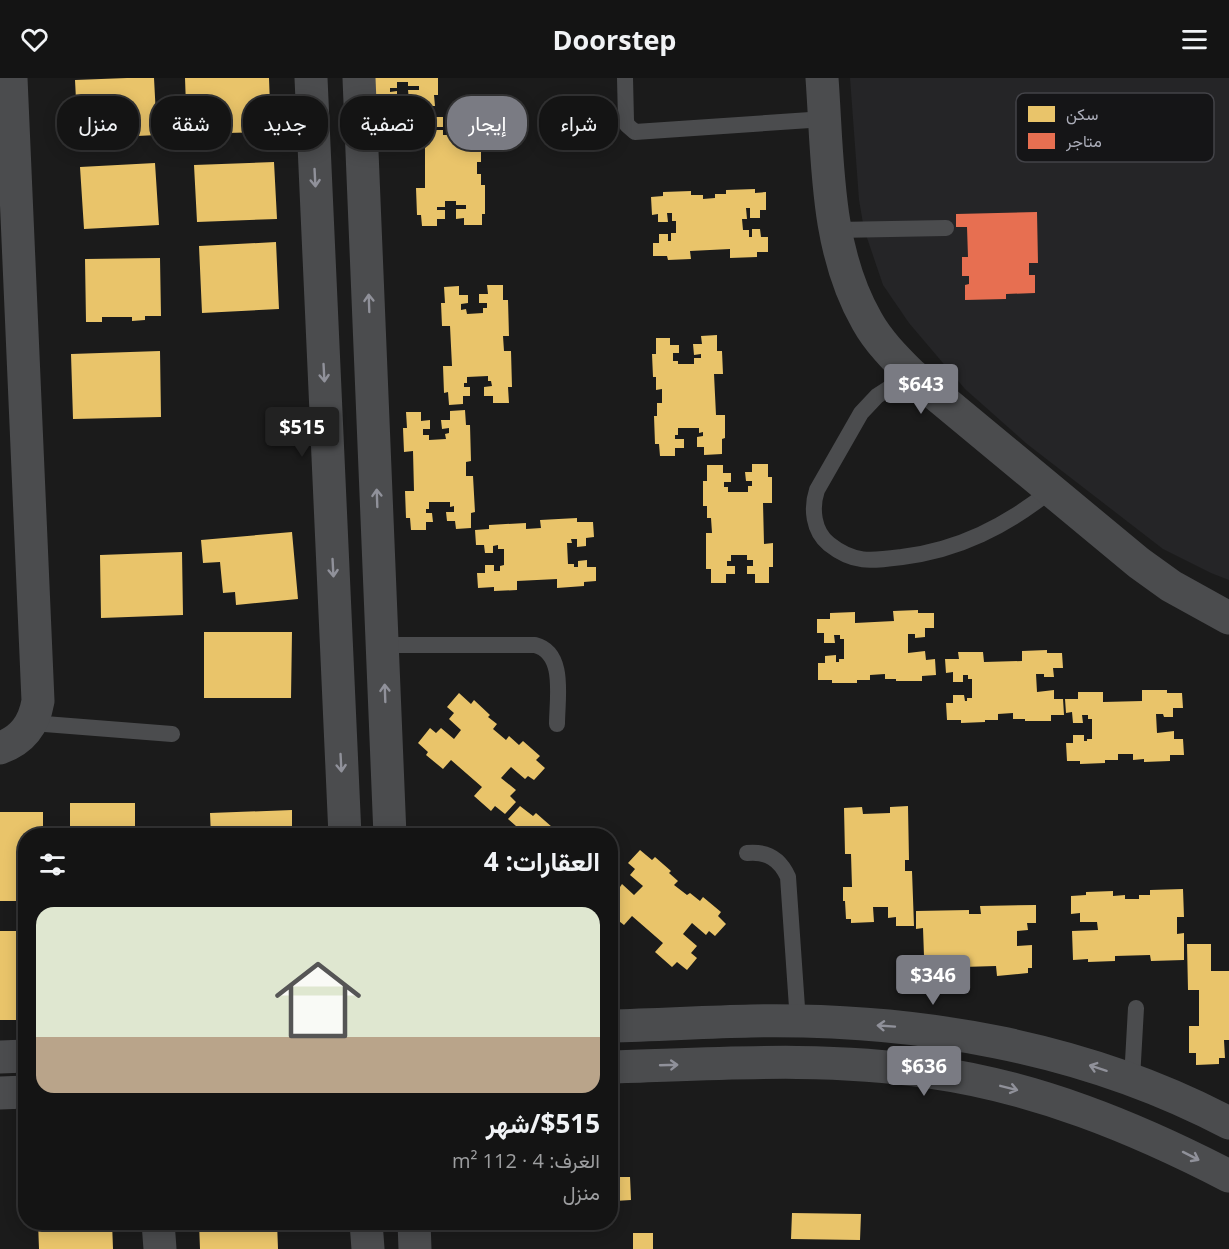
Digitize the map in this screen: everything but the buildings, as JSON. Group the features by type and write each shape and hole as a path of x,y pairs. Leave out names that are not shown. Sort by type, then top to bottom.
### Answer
{"street":[{"path":"0,748 14,742 24,733 32,723 38,701 11,78"},
{"path":"311,78 345,828"},
{"path":"359,78 390,828"},
{"path":"822,78 830,193 842,262 852,294 881,341 911,374 1139,563 1171,586 1229,618"},
{"path":"618,1026 752,1021 798,1022 895,1027 981,1039 1038,1051 1132,1079 1199,1107 1229,1123"},
{"path":"0,1057 18,1056"},
{"path":"618,1067 829,1063 879,1066 949,1075 1028,1093 1076,1107 1132,1129 1229,1176"},
{"path":"0,1093 18,1092"},
{"path":"159,1230 160,1249"},
{"path":"367,1230 368,1249"},
{"path":"414,1230 415,1249"}],"lane":[{"path":"625,78 626,120 627,125 635,132 825,119"},
{"path":"836,230 946,228"},
{"path":"911,374 877,396 861,413 817,490 813,500 815,523 825,541 841,554 861,561 913,556 944,550 973,540 1000,526 1027,510 1050,491"},
{"path":"383,645 535,645 542,647 548,651 556,663 557,724"},
{"path":"32,723 172,734"},
{"path":"747,853 755,852 772,857 779,862 788,877 798,1022"},
{"path":"1132,1079 1136,1008"}],"shaded area":[{"path":"850,78 1229,78 1229,580 1163,549 1027,444 965,389 909,323 883,285 864,229 859,200"}]}
